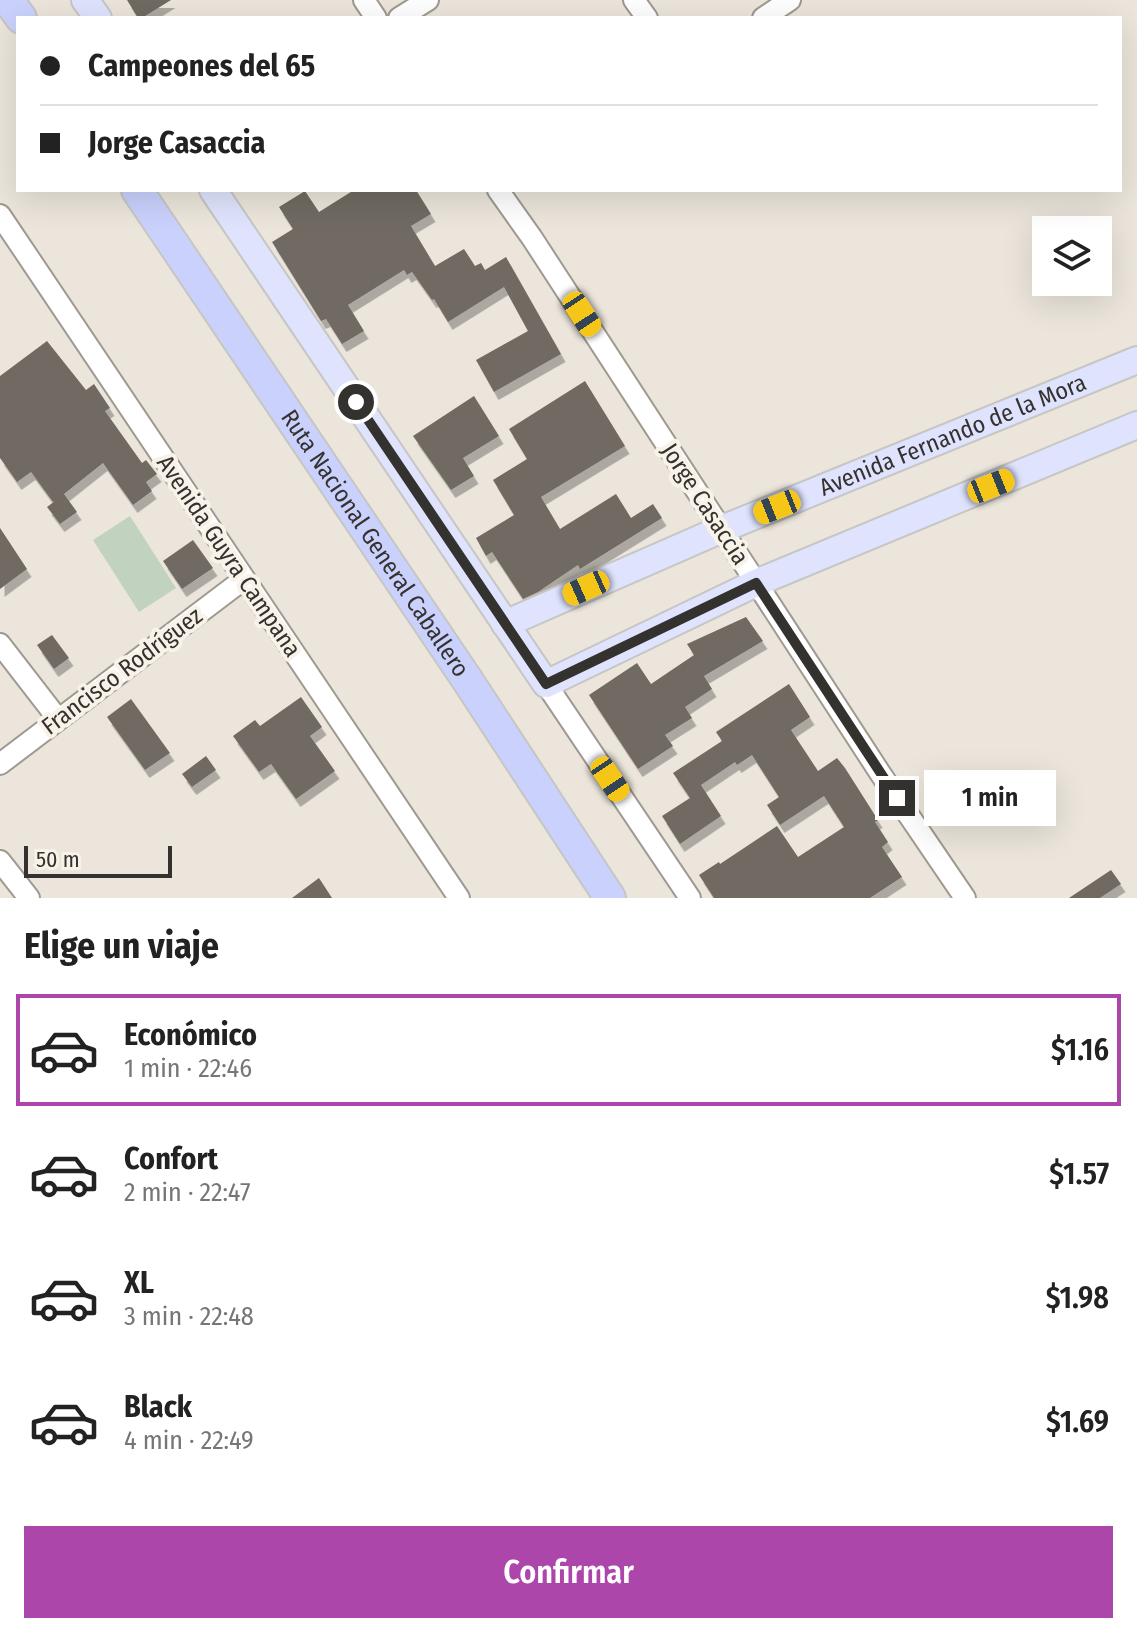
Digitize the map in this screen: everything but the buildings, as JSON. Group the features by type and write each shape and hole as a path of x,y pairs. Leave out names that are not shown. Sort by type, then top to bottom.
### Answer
{"highway":[{"name":"Ruta Nacional General Caballero","path":"138,192 460,668 610,898"}],"main road":[{"path":"214,192 546,684 756,583 1137,425"},
{"name":"Avenida Fernando de la Mora","path":"505,624 722,529 1137,360"}],"street":[{"path":"402,16 428,0"},
{"path":"766,16 790,0"},
{"name":"Jorge Casaccia","path":"499,192 965,898"},
{"name":"Avenida Guyra Campana","path":"0,215 459,898"},
{"name":"Francisco Rodríguez","path":"0,764 244,579"},
{"path":"0,644 58,719"},
{"path":"546,684 690,898"},
{"path":"0,861 29,898"}],"green space":[{"path":"130,516 176,588 139,612 93,540"}],"route":[{"path":"356,402 546,684 756,583 897,798"}]}
